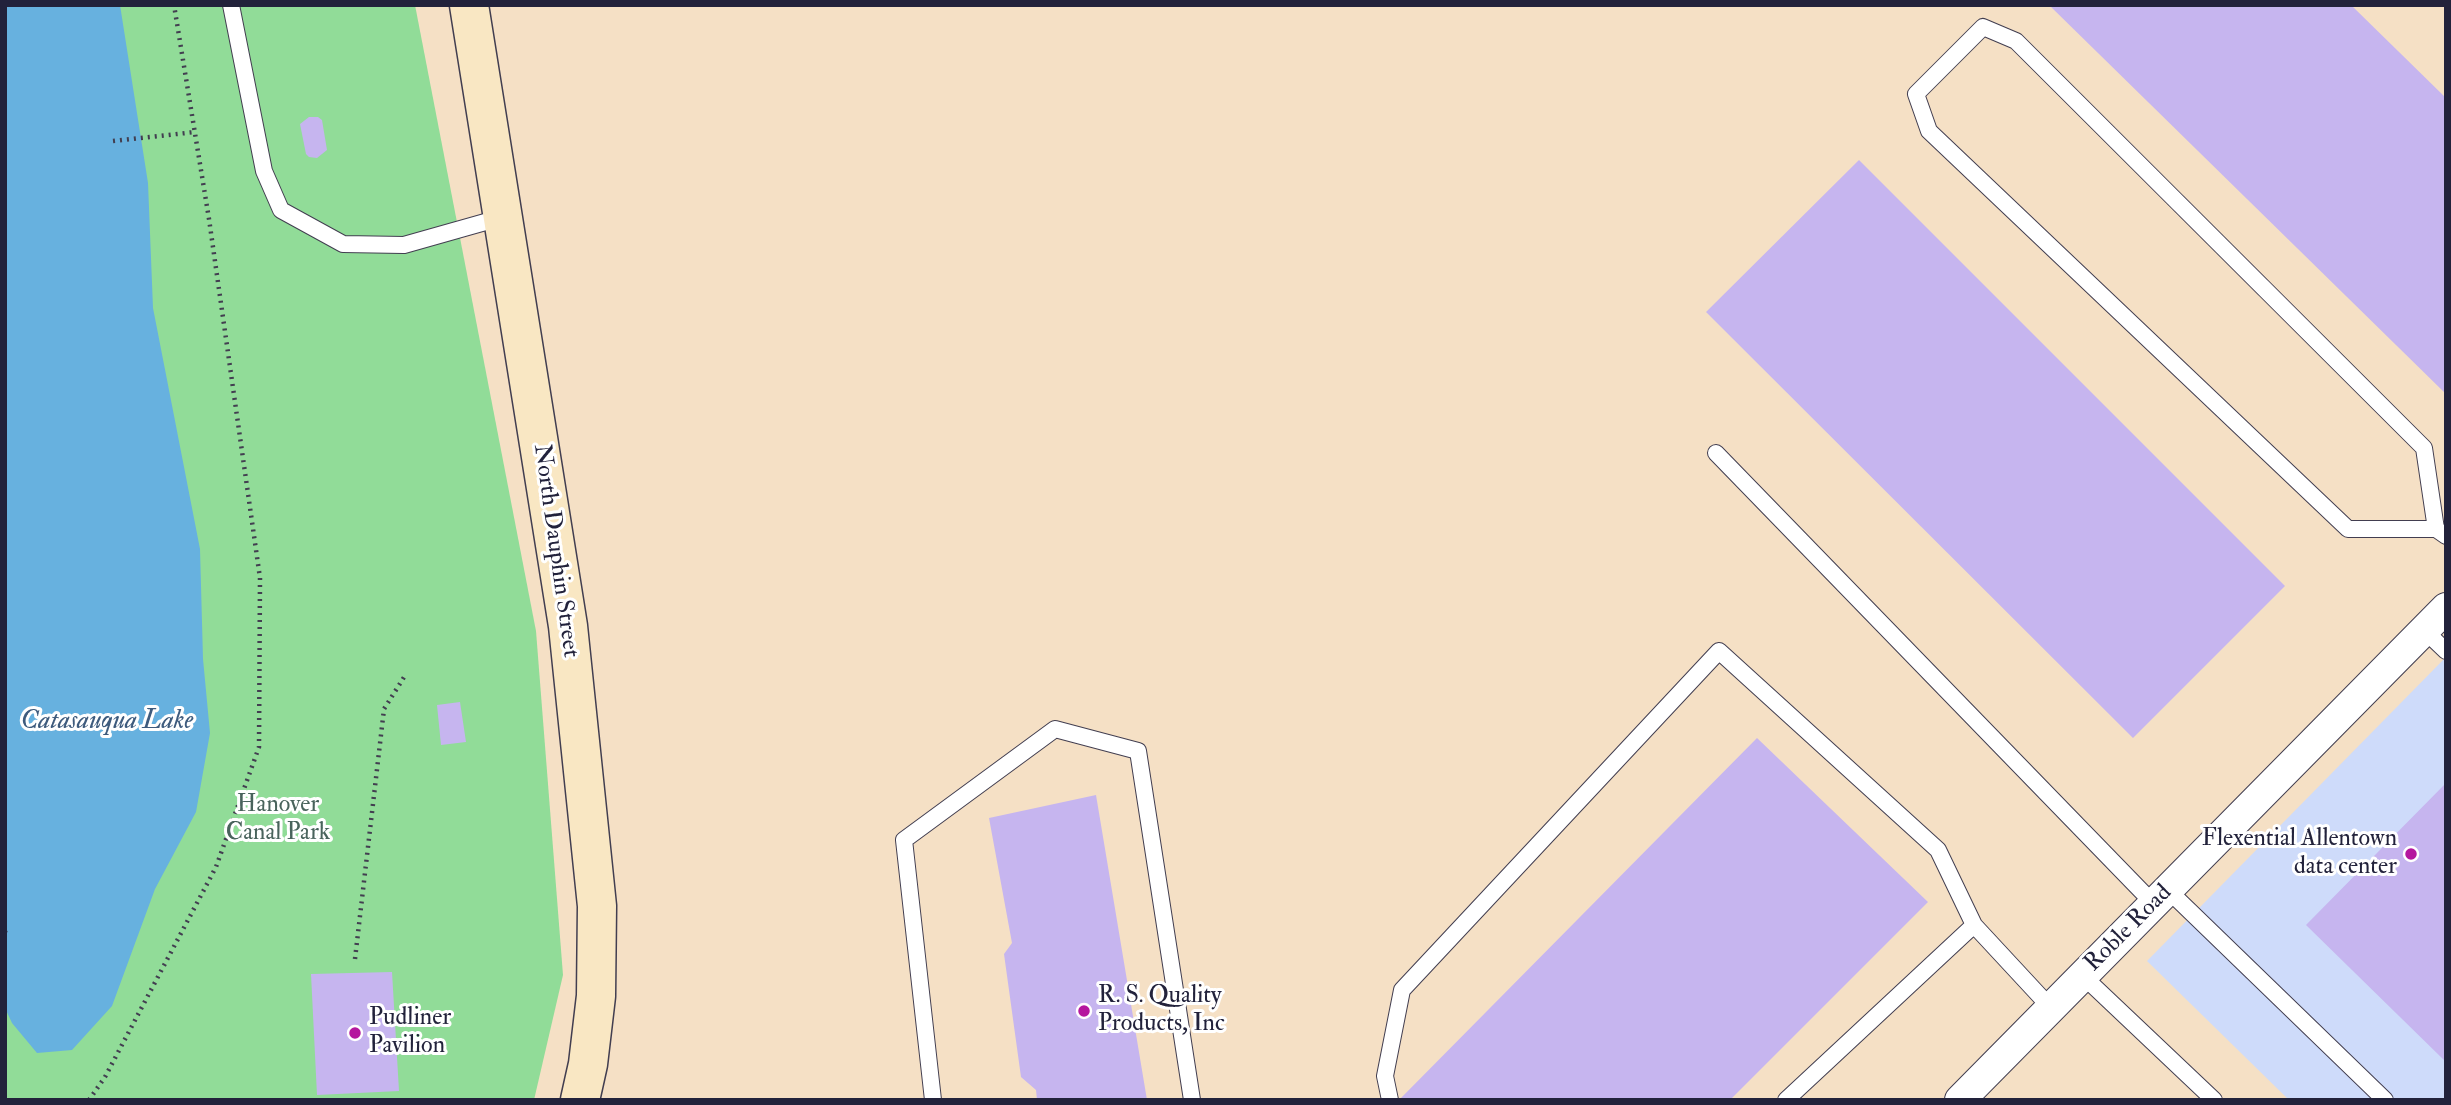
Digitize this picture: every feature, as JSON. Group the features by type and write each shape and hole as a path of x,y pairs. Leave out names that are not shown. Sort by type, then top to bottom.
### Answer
{"street":[{"name":"North Dauphin Street","path":"469,5 568,626 597,906 596,996 588,1064 580,1100"},
{"name":"Roble Road","path":"1960,1100 2446,608"}],"lane":[{"path":"231,5 264,170 281,211 343,244 404,245 503,217"},
{"path":"1983,27 2016,41 2424,448 2441,533 2348,529 1929,131 1916,94 1983,27"},
{"path":"1716,453 2161,897 2385,1100"},
{"path":"2424,630 2446,651"},
{"path":"1390,1100 1385,1076 1402,990 1720,651 1938,850 1974,925 2051,1008"},
{"path":"933,1100 904,839 1055,729 1138,751 1192,1100"},
{"path":"1786,1100 1974,925"},
{"path":"2083,976 2214,1100"}],"path":[{"path":"89,1100 105,1077 216,867 259,747 260,578 174,5"},
{"path":"113,141 195,132"},
{"path":"355,959 384,709 406,674"}],"shaded area":[{"path":"2446,657 2446,1100 2289,1100 2147,961"}],"green space":[{"name":"Hanover Canal Park","path":"5,5 415,5 536,631 563,975 534,1100 5,1100"}],"water":[{"name":"Catasauqua Lake","path":"5,5 120,5 148,183 153,308 200,549 203,659 210,733 196,812 155,889 112,1006 72,1050 37,1053 12,1023 5,1008"}],"building":[{"path":"2049,5 2351,5 2446,98 2446,394"},
{"path":"309,117 322,120 327,150 317,158 306,154 300,124"},
{"path":"1859,160 2285,586 2133,738 1706,312"},
{"path":"460,702 466,742 441,745 437,705"},
{"path":"1757,738 1928,902 1730,1100 1399,1100"},
{"name":"Flexential Allentown data center","path":"2446,783 2446,1062 2306,925"},
{"path":"1096,795 1147,1100 1037,1100 1036,1090 1021,1077 1004,954 1012,943 989,818"},
{"name":"Pudliner Pavilion","path":"392,972 399,1091 317,1095 311,974"}],"place":[{"name":"Flexential Allentown data center","path":"2411,854"},
{"name":"R. S. Quality Products, Inc","path":"1084,1011"},
{"name":"Pudliner Pavilion","path":"355,1033"}]}
